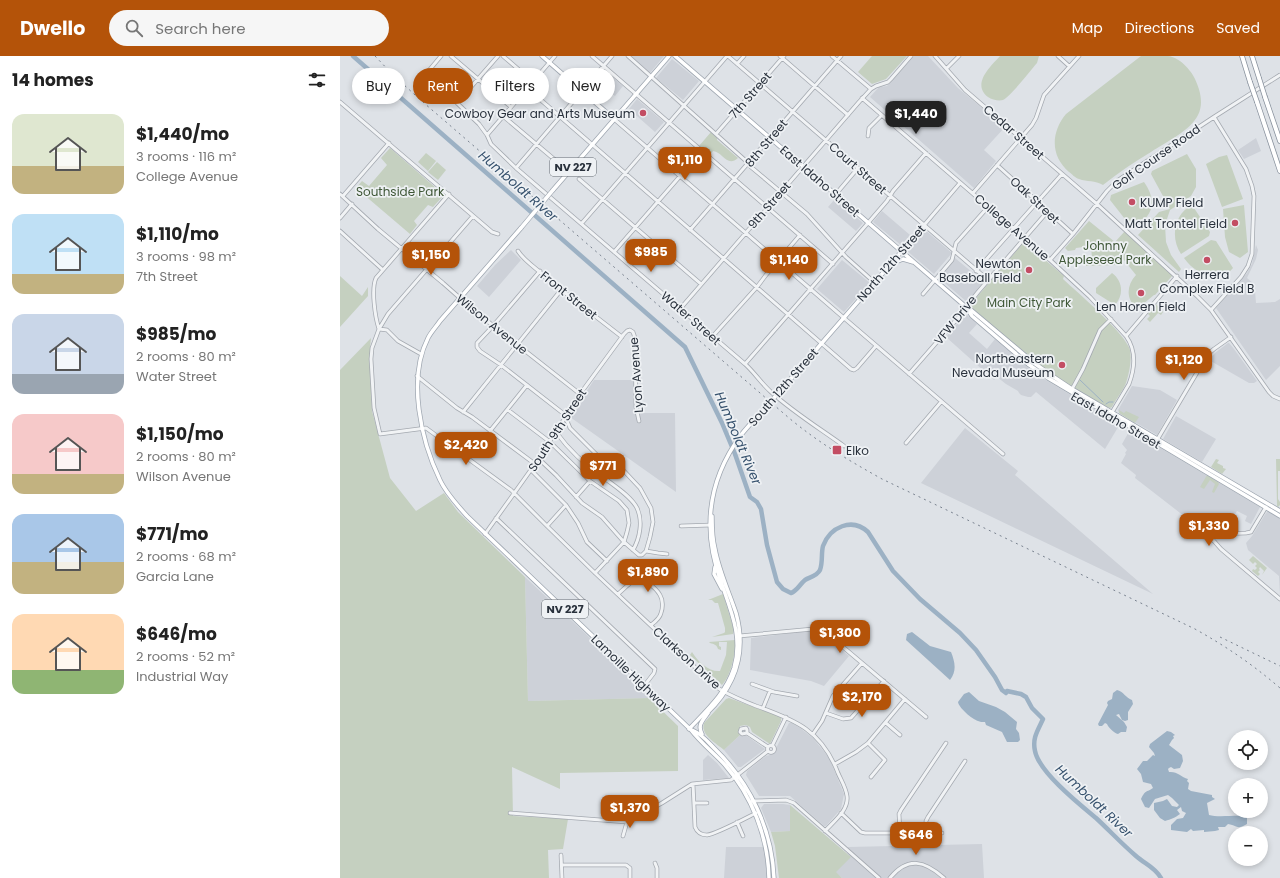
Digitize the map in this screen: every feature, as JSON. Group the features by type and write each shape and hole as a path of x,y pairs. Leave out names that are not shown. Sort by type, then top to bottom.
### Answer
{"highway":[{"path":"1242,56 1280,171"},
{"path":"1252,56 1280,141"}],"main road":[{"path":"542,56 557,69"},
{"name":"NV 227","path":"485,534 456,504 440,481 432,462 416,388 421,354 431,334 460,298 669,56"},
{"name":"East Idaho Street","path":"675,56 802,167 836,194 916,263 966,307 972,316 1028,364 1048,378 1071,391 1113,412 1138,427 1157,441"},
{"path":"597,104 614,119"},
{"name":"North 12th Street","path":"822,343 902,251"},
{"path":"889,265 903,259 916,263"},
{"name":"South 12th Street","path":"739,636 711,547 712,501 717,480 730,452 742,434 822,343"},
{"name":"East Idaho Street","path":"1071,391 1122,423 1157,441 1267,505 1280,511"},
{"path":"1122,423 1125,422 1134,427 1138,427"},
{"name":"East Idaho Street","path":"1267,505 1280,516"},
{"name":"South 12th Street","path":"690,729 711,710 724,691 734,666 739,636 736,614 718,564 711,525"},
{"name":"Lamoille Highway","path":"485,534 690,729 736,776 749,801 757,812 766,832 772,855 774,878"},
{"name":"South 12th Street","path":"690,729 724,691"},
{"path":"711,710 701,722 700,728 703,735 712,746"},
{"name":"Lamoille Highway","path":"690,729 699,733 712,746 754,801 766,849 769,878"}],"street":[{"name":"Water Street","path":"432,68 441,56"},
{"path":"451,56 511,107"},
{"path":"473,85 498,56"},
{"path":"503,56 516,68"},
{"path":"544,68 555,56"},
{"path":"592,56 833,264"},
{"path":"604,66 612,56"},
{"path":"628,56 748,164 807,214 842,252 874,282"},
{"path":"582,223 727,56"},
{"name":"Court Street","path":"727,56 793,111 988,280"},
{"path":"737,64 744,56"},
{"path":"832,56 871,89"},
{"name":"8th Street","path":"690,230 841,56"},
{"name":"9th Street","path":"680,309 862,98 871,89 888,82 911,56"},
{"name":"Cedar Street","path":"934,56 947,68 965,90 1178,276 1211,310 1269,392 1273,396 1280,399"},
{"path":"947,68 959,56"},
{"path":"1058,56 1070,66"},
{"path":"973,193 1032,125 1044,96 1079,56"},
{"path":"782,57 848,115"},
{"name":"7th Street","path":"716,134 782,57"},
{"name":"Golf Course Road","path":"1050,260 1107,191 1123,177 1265,84 1280,77"},
{"name":"College Avenue","path":"862,98 1050,260 1090,297 1126,336 1134,352 1134,361 1128,386 1110,416"},
{"path":"340,102 492,232 498,234"},
{"name":"Water Street","path":"458,104 479,124 487,135 491,144 516,168 745,364 770,391 789,407 844,446"},
{"path":"487,135 514,104"},
{"path":"546,104 851,369 854,370 857,368 876,346"},
{"path":"516,168 571,104"},
{"path":"340,110 343,106"},
{"path":"868,136 869,128 882,115"},
{"path":"504,116 561,165"},
{"path":"1211,310 1238,281 1248,266 1252,254 1254,196 1246,168 1214,117"},
{"path":"614,119 1003,454"},
{"path":"341,195 389,143"},
{"path":"614,252 702,151"},
{"path":"745,364 833,264 926,153"},
{"name":"Oak Street","path":"997,165 1073,234"},
{"path":"836,194 858,168"},
{"path":"976,271 1062,174"},
{"path":"579,179 701,284"},
{"name":"North 12th Street","path":"902,251 960,182"},
{"path":"379,329 374,284 376,278 449,194"},
{"name":"Wilson Avenue","path":"341,195 378,229 493,326 580,394"},
{"path":"340,218 352,204"},
{"path":"922,294 952,260 956,243 988,206"},
{"name":"VFW Drive","path":"909,374 1048,211"},
{"path":"424,428 380,434 374,408 371,365 372,348 385,318 474,216"},
{"path":"340,231 383,270"},
{"path":"712,337 800,236"},
{"name":"Front Street","path":"518,251 522,257 540,271 546,278 622,337"},
{"path":"539,459 585,506 602,517 633,550 641,555 646,551 651,532 652,517 649,504 640,488 624,471 599,457 585,444 570,428 564,414 501,365 480,351 476,346 476,342 493,326 540,271"},
{"path":"1126,336 1178,276"},
{"path":"463,412 561,290"},
{"path":"1071,391 1083,369 1099,331 1111,319"},
{"path":"379,329 387,330 398,341 421,354"},
{"name":"South 9th Street","path":"485,534 539,459 580,394 622,337 627,331 631,331"},
{"name":"Lyon Avenue","path":"631,331 634,333 635,338 636,407 639,421"},
{"path":"1157,441 1208,354 1231,337"},
{"path":"417,376 457,408 472,417 535,464"},
{"path":"490,431 527,385"},
{"path":"906,443 941,402"},
{"path":"508,410 550,442 590,481 619,501 627,510 628,523 624,542 595,573"},
{"name":"Clarkson Drive","path":"424,428 514,493 546,526 715,686 743,701 786,717 803,726 813,734 828,751 835,764 847,796 846,806 825,831"},
{"path":"556,432 568,447 601,477 615,485 635,504 639,514 640,524 637,541 633,550"},
{"path":"531,470 566,504 578,523 587,542 607,561"},
{"path":"576,497 590,481"},
{"path":"546,526 566,504"},
{"path":"1267,505 1250,532 1246,534 1216,534 1213,536 1213,540 1219,547 1280,599"},
{"path":"496,518 654,669 654,673 644,686"},
{"path":"681,526 711,525"},
{"path":"646,551 658,554 667,554"},
{"path":"618,594 634,580 638,579 645,580 655,589 661,596 662,608 659,618 651,626"},
{"path":"739,636 816,629 824,632 926,717"},
{"path":"813,734 820,725 833,696 862,663"},
{"path":"826,713 843,719 851,718 884,681"},
{"path":"752,684 770,691 797,696"},
{"path":"763,708 770,691"},
{"path":"835,764 868,743 905,699"},
{"path":"510,813 627,822 662,803 688,786 693,784 729,780 768,751 771,753 774,751 772,746 786,717"},
{"path":"886,723 900,735"},
{"path":"747,733 768,747 772,746"},
{"path":"868,743 885,760 871,776"},
{"path":"900,833 901,810 946,743"},
{"path":"926,833 926,821 928,817 965,761"},
{"path":"693,784 695,827 702,834 711,834 757,812"},
{"path":"749,801 790,801 879,878"},
{"path":"694,803 707,803"},
{"path":"841,813 861,832 942,833"},
{"path":"623,836 627,822"},
{"path":"737,822 743,836"},
{"path":"561,855 562,878"},
{"path":"655,863 657,868 657,878"},
{"path":"890,878 902,866 918,864 932,867 944,878"},
{"path":"562,866 626,865 630,868 630,878"}],"shaded area":[{"path":"630,56 664,56 650,73"},
{"path":"914,56 928,56 958,88 1005,127 984,150 996,161 974,188 870,97 879,87 887,86"},
{"path":"672,59 699,81 683,100 656,78"},
{"path":"615,79 623,86 615,96"},
{"path":"637,99 664,122 655,132 629,109"},
{"path":"1256,138 1261,151 1244,159 1238,150"},
{"path":"835,199 863,223 856,231 828,207"},
{"path":"882,211 910,235 902,246 873,222"},
{"path":"924,229 952,253 934,274 906,250"},
{"path":"1256,245 1258,250 1256,259 1247,278 1254,284 1252,287 1255,291 1256,303 1275,302 1280,299 1280,366 1266,380 1216,308 1247,273 1252,264"},
{"path":"511,250 521,260 489,297 477,286 495,265"},
{"path":"955,258 984,282 967,302 939,278"},
{"path":"842,260 870,283 844,312 817,289"},
{"path":"964,314 966,314 977,324 969,333 987,349 995,339 1044,379 1120,424 1105,449 1036,392 1031,397 1021,395 1018,391 997,377 994,380 946,337"},
{"path":"1228,343 1257,381 1254,383 1249,383 1209,360 1215,353"},
{"path":"594,380 635,380 637,413 675,413 676,492 570,417"},
{"path":"1132,386 1160,390 1177,400 1157,435 1119,413 1118,410"},
{"path":"1176,416 1216,439 1202,462 1163,439"},
{"path":"965,428 1018,471 1015,475 1153,594 921,483"},
{"path":"1130,430 1260,507 1251,524 1245,521 1247,516 1237,511 1225,531 1206,532 1185,519 1184,516 1135,478 1136,475 1121,463 1127,450 1122,444"},
{"path":"1268,511 1280,518 1280,595 1279,576 1248,550 1246,543"},
{"path":"525,577 586,634 649,698 528,701"},
{"path":"807,631 819,633 828,638 849,656 824,686 811,681 750,670 751,638"},
{"path":"789,723 792,723 800,728 813,738 826,754 844,794 841,809 826,826 824,826 790,796 759,796 746,775 747,771 766,756 773,754"},
{"path":"740,735 747,736 765,749 741,767 738,767 724,750"},
{"path":"708,755 717,763 729,778 703,780 703,760"},
{"path":"764,804 790,805 790,831 771,832 761,808"},
{"path":"982,844 984,878 842,878 835,872 850,857 847,853 848,847"},
{"path":"726,847 764,847 768,878 724,878"}],"green space":[{"path":"872,56 907,56 886,79 872,84 858,72"},
{"path":"1000,56 1039,56 1037,63 1006,98 1003,100 993,100 983,92 981,87 984,75"},
{"path":"1141,56 1172,57 1180,61 1188,68 1195,79 1200,92 1201,106 1198,115 1184,131 1114,176 1103,185 1097,182 1082,180 1075,177 1058,159 1055,144 1057,128 1066,114"},
{"path":"711,132 717,137 717,140 738,158 731,161 713,151 710,155 699,146"},
{"name":"Southside Park","path":"390,148 444,195 433,207 428,205 414,221 417,225 410,234 356,188 362,181 369,186 387,165 381,158"},
{"path":"426,153 436,161 428,171 418,162"},
{"path":"1187,154 1196,169 1196,187 1191,196 1170,210 1165,225 1166,242 1171,255 1181,269 1179,272 1138,235 1159,212 1170,209 1151,174 1152,171"},
{"path":"1227,155 1243,199 1222,207 1206,164 1219,157"},
{"path":"437,162 446,170 438,180 428,172"},
{"name":"KUMP Field","path":"1144,182 1151,196 1151,208 1145,219 1132,228 1110,200 1111,195"},
{"path":"1192,205 1210,232 1209,236 1181,254 1176,241 1176,227 1181,214"},
{"name":"Matt Trontel Field","path":"1244,205 1248,252 1240,258 1229,252 1225,237 1223,209"},
{"name":"Johnny Appleseed Park","path":"1089,221 1115,242 1125,231 1173,275 1155,295 1137,309 1129,297 1130,284 1136,275 1123,259 1117,265 1086,266 1086,259 1092,258 1091,246 1076,248 1075,250 1068,251 1065,248"},
{"name":"Herrera Complex Field B","path":"1211,240 1216,241 1233,268 1224,274 1211,275 1196,270 1184,258"},
{"name":"Main City Park","path":"1024,242 1064,276 1063,279 1111,324 1127,343 1131,354 1128,375 1125,386 1112,407 1110,408 1100,404 1054,376 1011,343 970,307"},
{"path":"1112,273 1116,276 1121,288 1120,297 1115,305 1096,293 1096,288"},
{"path":"340,276 362,296 368,287 368,296 340,327"},
{"path":"1156,304 1163,312 1161,315 1158,313 1150,322 1147,319 1150,316 1148,314"},
{"path":"371,338 372,411 390,478 416,511 444,493 458,512 525,577 528,701 649,698 678,726 678,771 560,773 560,789 512,767 513,816 568,819 563,849 548,850 549,878 340,878 340,370"},
{"path":"1119,410 1124,413 1126,411 1139,417 1135,423 1119,413"},
{"path":"1216,459 1219,460 1217,463 1226,469 1222,474 1211,467"},
{"path":"1276,459 1280,459 1280,471 1278,471 1278,499 1280,505 1278,507 1277,506"},
{"path":"1207,475 1219,484 1214,493 1212,492 1215,484 1210,480 1204,489 1200,487"},
{"path":"1253,556 1267,568 1262,575 1264,571 1260,567 1258,572 1260,574 1258,576 1252,571 1253,569 1255,570 1257,568 1255,566 1257,564 1255,562 1253,564 1249,560"},
{"path":"723,594 734,630 733,634 712,637 724,633 725,628 718,603 708,600"},
{"path":"735,640 735,651 732,664 728,676 722,685 690,655 692,652 704,666 712,670 720,671 726,655 727,642 719,642 721,650 709,642"},
{"path":"729,698 781,717 781,721 770,744 752,732 750,727 746,725 740,726 740,735 724,750 706,735 703,727 704,723 726,699"},
{"path":"790,805 851,857 836,872 842,878 779,878 775,846 771,832 790,831"}],"water":[{"path":"912,632 930,646 951,652 955,666 954,673 950,680 906,640 907,634"},
{"path":"1117,690 1132,700 1133,704 1128,712 1128,720 1122,720 1119,714 1116,715 1127,727 1126,732 1121,732 1118,734 1105,723 1102,726 1099,726 1098,724 1108,705 1108,701 1112,699 1113,693"},
{"path":"969,692 979,701 996,707 1017,722 1016,729 1019,733 1020,740 1018,742 1007,742 1002,732 986,725 985,722 975,720 966,713 958,702 964,694"},
{"path":"1167,731 1175,735 1173,736 1174,738 1169,745 1182,755 1183,761 1180,768 1174,769 1171,767 1168,769 1169,772 1174,772 1188,779 1188,789 1191,791 1212,795 1215,799 1207,803 1209,815 1228,816 1228,818 1247,818 1247,824 1243,826 1235,826 1228,824 1225,827 1218,827 1219,830 1204,832 1204,830 1193,831 1191,829 1187,832 1171,830 1171,825 1177,819 1183,818 1186,813 1182,811 1181,807 1177,810 1180,814 1165,821 1160,818 1154,810 1154,803 1167,799 1172,806 1177,807 1179,805 1172,798 1168,795 1155,799 1149,808 1145,807 1141,799 1145,792 1153,788 1151,784 1143,782 1141,774 1137,769 1143,761 1147,761 1153,755 1155,756 1149,747 1150,744"}],"waterway":[{"name":"Humboldt River","path":"353,56 685,347 722,423 750,497 757,502 761,509 767,545 777,582 783,589 791,593 805,580 819,572 823,546 826,539 836,529 842,526 855,525 868,532 893,571 920,599 960,633 976,650 995,677 1002,690 1006,693 1007,691 1021,694 1026,697 1032,708 1043,719 1036,734 1034,746 1038,759 1052,778 1139,859 1156,871 1161,878"},
{"path":"1080,380 1103,402"},
{"path":"1106,404 1113,402"}],"railway":[{"path":"375,56 393,75 424,103 800,427 846,458 882,479 1195,629 1239,656 1280,688"},
{"path":"1220,637 1280,666"}],"place":[{"name":"Cowboy Gear and Arts Museum","path":"643,113"},
{"name":"KUMP Field","path":"1132,202"},
{"name":"Matt Trontel Field","path":"1235,223"},
{"name":"Herrera Complex Field B","path":"1207,260"},
{"name":"Newton Baseball Field","path":"1029,270"},
{"name":"Len Horen Field","path":"1141,293"},
{"name":"Northeastern Nevada Museum","path":"1062,365"},
{"name":"Elko","path":"837,450"}]}
